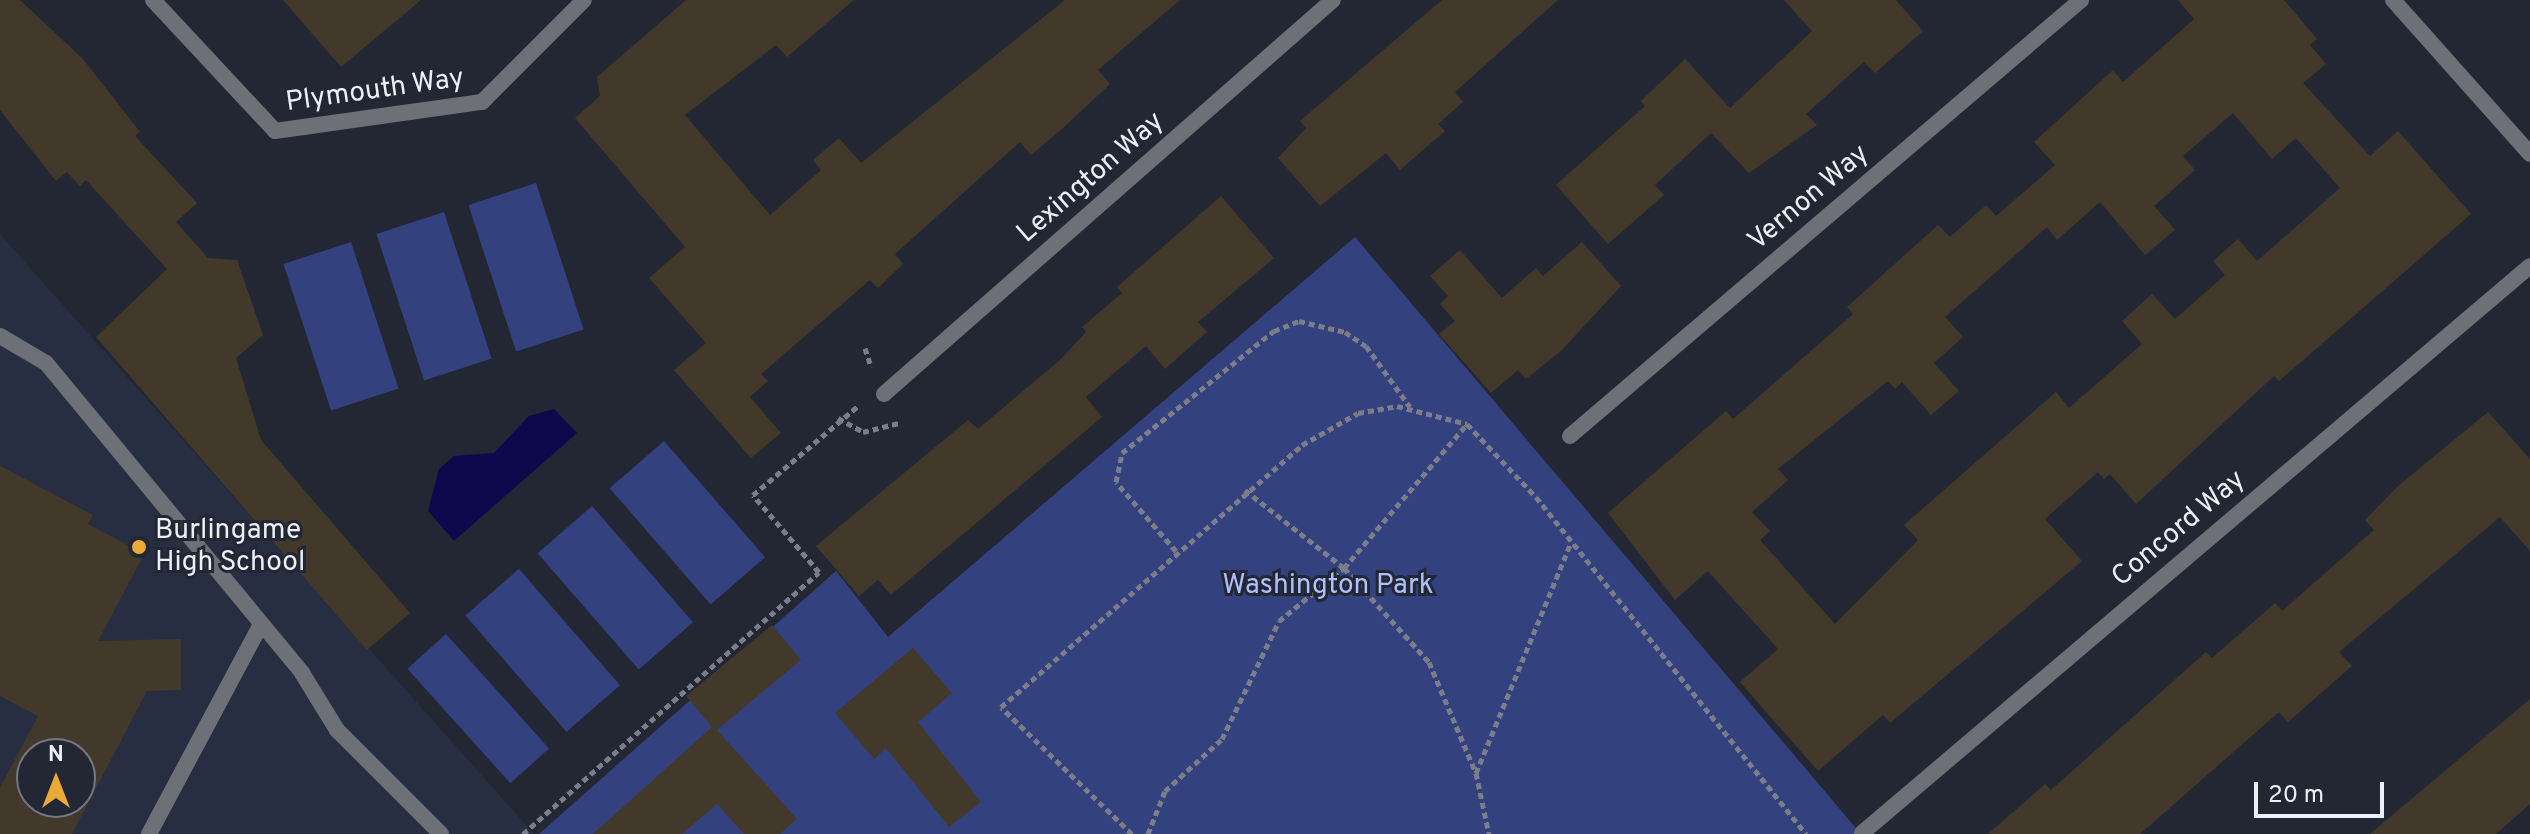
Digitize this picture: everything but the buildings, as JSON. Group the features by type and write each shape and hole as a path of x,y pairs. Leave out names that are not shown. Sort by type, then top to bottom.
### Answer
{"street":[{"name":"Plymouth Way","path":"153,0 275,131 482,102 584,0"},
{"name":"Lexington Way","path":"884,394 1333,0"},
{"name":"Vernon Way","path":"1570,436 2081,0"},
{"path":"2393,0 2530,154"},
{"name":"Concord Way","path":"1862,833 2530,266"},
{"path":"0,336 46,363 261,624 337,730 441,834"},
{"path":"149,834 261,624"}],"path":[{"path":"1176,551 1116,482 1122,453 1274,331 1310,321 1345,332 1366,346 1410,407"},
{"path":"523,834 819,572 753,495 838,418 884,394"},
{"path":"1132,834 1001,707 1245,490 1358,413 1410,407 1467,424 1571,541 1806,834"},
{"path":"838,418 863,432 885,430 909,414"},
{"path":"1148,834 1165,791 1222,739 1279,621 1344,568 1467,424"},
{"path":"1245,490 1344,568 1429,662 1476,773 1489,834"},
{"path":"1476,773 1571,541"}],"shaded area":[{"name":"Burlingame High School","path":"0,234 534,834 0,834"},
{"path":"554,409 577,433 454,541 428,511 439,469 454,456 494,453 529,416"}],"green space":[{"path":"536,183 584,329 516,351 468,205"},
{"path":"444,212 492,358 424,380 376,234"},
{"name":"Washington Park","path":"1355,237 1861,834 539,834 836,571 888,637"},
{"path":"351,242 399,388 331,410 283,264"},
{"path":"664,441 765,557 711,604 610,488"},
{"path":"592,506 693,622 639,669 538,553"},
{"path":"519,569 620,685 566,732 465,616"},
{"path":"446,634 549,748 510,783 407,669"}],"place":[{"name":"Burlingame High School","path":"139,547"}]}
